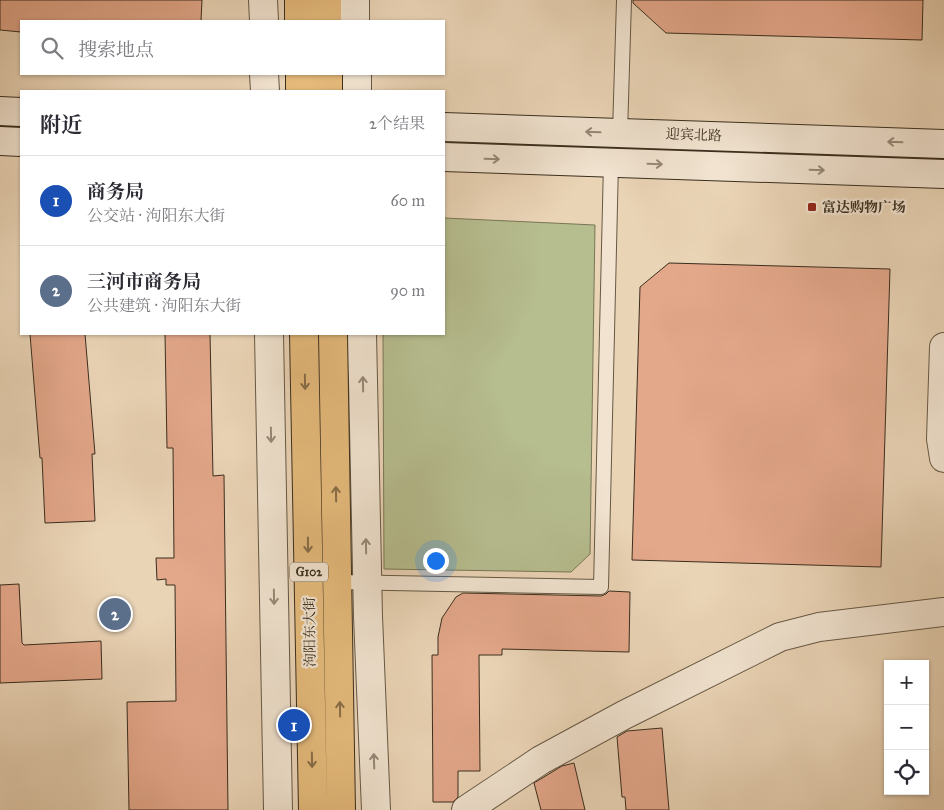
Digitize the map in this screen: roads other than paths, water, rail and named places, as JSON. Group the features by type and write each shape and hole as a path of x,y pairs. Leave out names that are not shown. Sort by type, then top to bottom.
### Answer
{"highway":[{"path":"299,0 299,20"},
{"path":"327,0 327,20"},
{"path":"300,75 300,90"},
{"path":"328,75 328,90"},
{"name":"泃阳东大街","path":"304,335 313,810"},
{"name":"泃阳东大街","path":"333,335 341,810"}],"street":[{"path":"263,0 264,20"},
{"path":"355,0 355,20"},
{"path":"264,75 265,90"},
{"path":"357,75 357,90"},
{"path":"0,111 20,112"},
{"name":"迎宾北路","path":"445,127 944,144"},
{"path":"0,141 20,142"},
{"path":"445,157 944,174"},
{"path":"269,335 278,810"},
{"path":"362,335 367,582 376,810"},
{"path":"944,347 941,439 944,458"},
{"path":"466,810 541,760 624,715 780,637 819,627 944,612"}],"lane":[{"path":"620,133 624,0"},
{"path":"337,582 601,587 611,163"}],"place":[{"name":"富达购物广场","path":"812,207"},
{"name":"三河市商务局","path":"115,614"},
{"name":"商务局","path":"294,725"}]}
